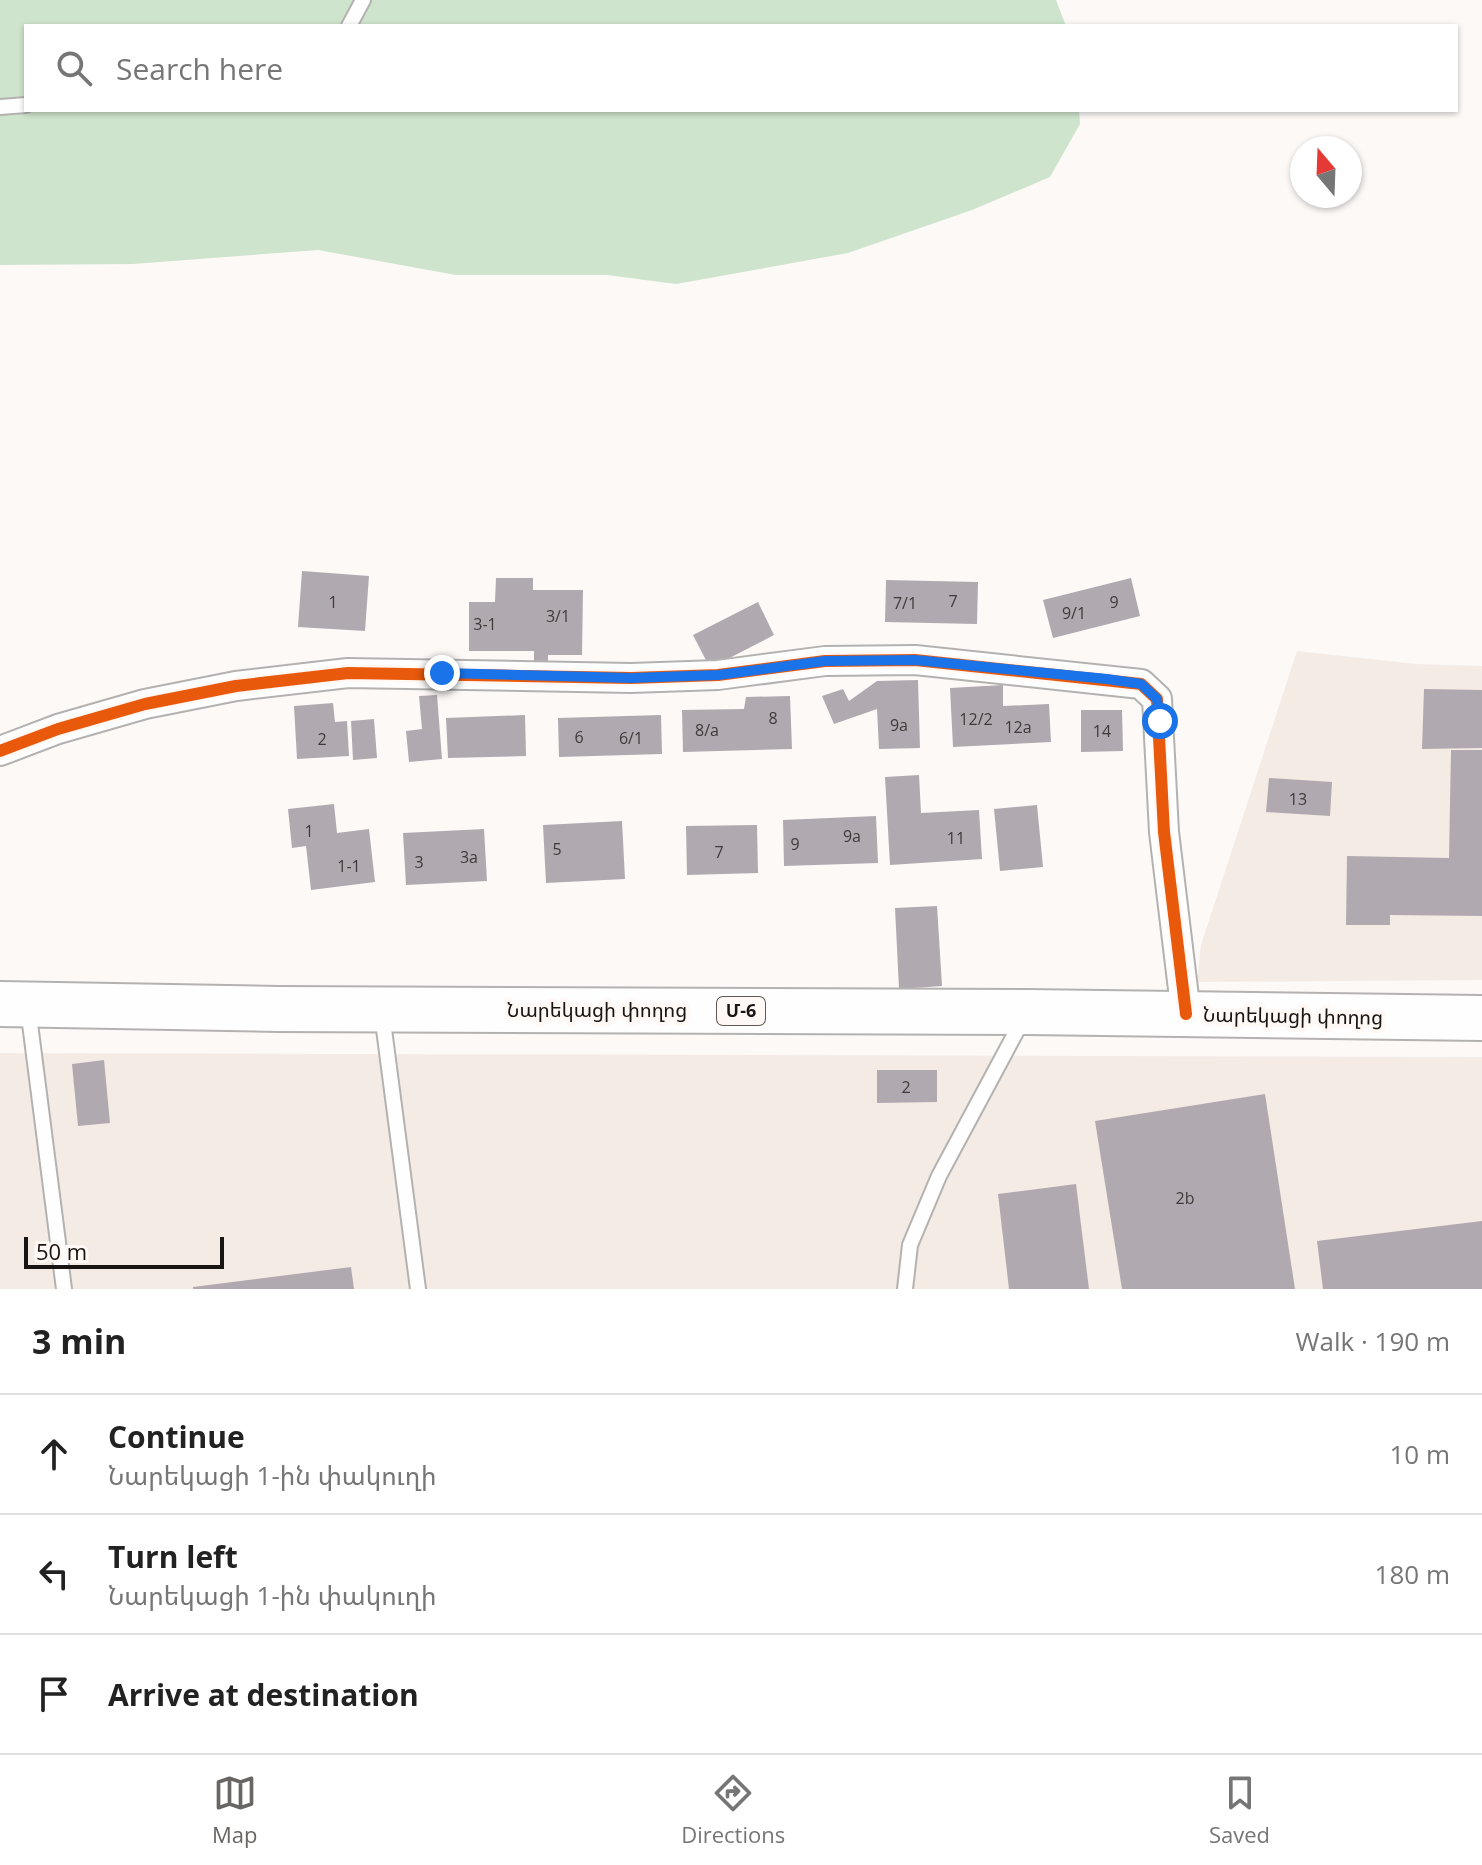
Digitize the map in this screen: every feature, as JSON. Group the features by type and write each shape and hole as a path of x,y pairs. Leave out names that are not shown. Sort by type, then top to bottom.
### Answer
{"highway":[{"name":"Նարեկացի փողոց","path":"14,1004 1482,1018"}],"street":[{"path":"0,751 58,729 145,704 236,686 348,673 631,678 718,675 825,661 915,660 1141,684 1157,699 1164,832 1186,1014"}],"lane":[{"path":"350,24 363,0"},
{"path":"0,107 24,105"},
{"path":"14,1004 64,1289"},
{"path":"382,1009 418,1289"},
{"path":"905,1289 910,1245 939,1176 1027,1012"}],"shaded area":[{"path":"1297,651 1416,664 1482,666 1482,980 1197,982 1201,945"},
{"path":"0,1053 1482,1057 1482,1289 0,1289"}],"green space":[{"path":"0,0 1056,0 1065,24 24,24 24,112 1079,112 1080,124 1050,177 972,210 848,253 676,284 607,275 456,275 318,250 133,264 0,265"}],"building":[{"path":"302,571 369,576 365,631 298,627"},
{"path":"496,578 533,578 533,590 583,590 582,655 548,655 548,671 534,671 534,651 469,651 469,602 495,602"},
{"path":"1131,578 1140,616 1053,638 1043,600"},
{"path":"886,580 978,582 977,624 885,622"},
{"path":"758,602 774,635 710,668 693,635"},
{"path":"918,680 920,748 879,749 877,709 834,724 822,696 843,689 849,701 877,681"},
{"path":"1003,685 1003,706 1049,704 1051,742 953,747 950,688"},
{"path":"1424,689 1482,690 1482,748 1422,749"},
{"path":"437,695 442,759 409,762 406,731 422,729 419,696"},
{"path":"790,696 792,749 683,752 682,710 744,709 746,697"},
{"path":"333,703 335,722 347,721 349,756 297,759 294,706"},
{"path":"1081,710 1122,710 1123,751 1081,752"},
{"path":"525,715 526,756 448,758 446,718"},
{"path":"661,715 662,754 559,757 558,718"},
{"path":"374,719 377,758 353,760 351,721"},
{"path":"1451,750 1482,750 1482,916 1390,915 1390,925 1346,925 1347,856 1449,858"},
{"path":"919,775 921,813 979,810 982,859 890,865 885,777"},
{"path":"1269,778 1332,782 1330,816 1266,812"},
{"path":"334,804 337,833 369,829 375,882 311,890 306,846 292,848 288,809"},
{"path":"1037,805 1043,867 1000,871 994,809"},
{"path":"876,816 878,863 784,866 783,820"},
{"path":"622,821 625,879 546,883 543,825"},
{"path":"757,825 758,873 687,875 686,826"},
{"path":"484,829 487,881 406,885 403,833"},
{"path":"937,906 942,986 899,989 895,908"},
{"path":"104,1060 110,1123 78,1126 72,1064"},
{"path":"877,1070 937,1070 937,1102 877,1103"},
{"path":"1265,1094 1295,1289 1122,1289 1095,1121"},
{"path":"1076,1184 1089,1289 1009,1289 998,1194"},
{"path":"1482,1221 1482,1289 1323,1289 1317,1241"},
{"path":"351,1267 354,1289 193,1289 193,1287"}],"cycle path":[{"path":"0,751 58,729 145,704 236,686 348,673 631,678 718,675 825,661 915,660 1141,684 1157,699 1164,832 1186,1014"}],"route":[{"path":"442,673 631,678 718,675 825,661 915,660 995,666 1141,684 1157,699 1160,721"}]}
